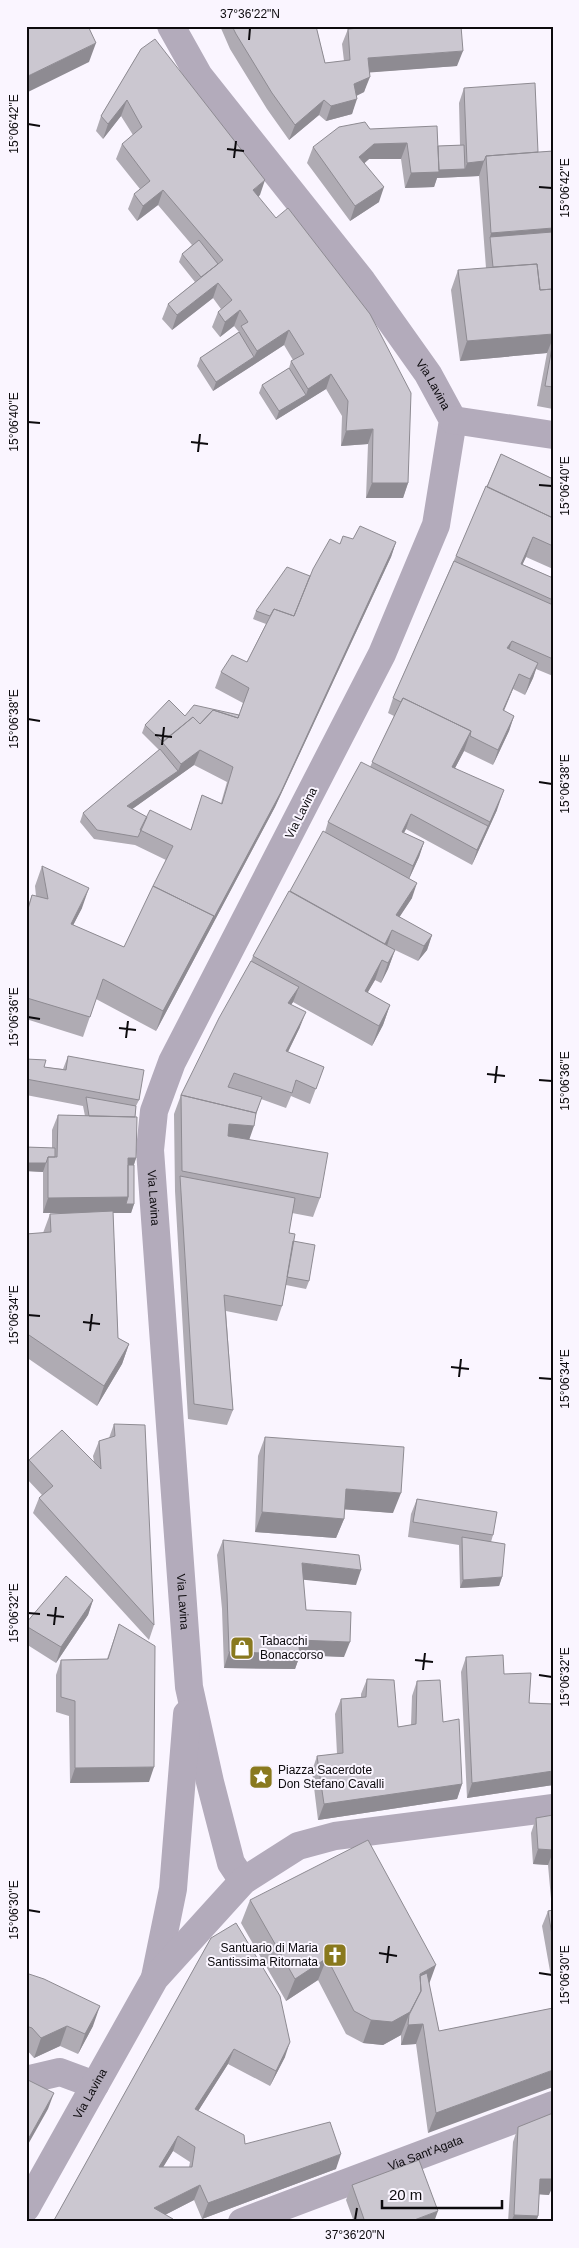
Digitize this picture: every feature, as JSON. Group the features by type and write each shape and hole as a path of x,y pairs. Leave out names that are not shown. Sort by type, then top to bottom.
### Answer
{"street":[{"name":"Via Lavina","path":"171,26 199,76 362,281 428,374 454,420 436,525 382,654 172,1062 154,1111 150,1150 189,1687 210,1782 231,1862 243,1881"},
{"path":"454,420 553,435"},
{"name":"Via Lavina","path":"155,1978 173,1889 189,1687"},
{"name":"Via Lavina","path":"26,2208 155,1978 243,1881 298,1846 335,1836 553,1808"},
{"path":"26,2080 60,2072 95,2085"},
{"name":"Via Sant'Agata","path":"242,2222 553,2105"}],"building":[{"path":"26,26 88,26 96,43 26,77"},
{"path":"232,26 316,26 325,63 350,60 348,29 383,26 461,26 463,51 368,58 370,77 354,84 357,99 331,106 324,100 295,125 272,93"},
{"path":"155,39 265,180 253,190 276,218 288,208 370,314 411,393 408,483 372,483 373,429 346,431 348,401 331,374 308,389 291,361 304,354 289,330 257,351 241,326 248,322 240,310 225,322 218,312 232,300 218,283 177,315 168,304 223,260 163,190 143,206 134,194 150,181 122,144 142,127 127,100 108,124 101,116 141,49"},
{"path":"535,83 538,152 486,156 484,161 467,163 464,88"},
{"path":"365,122 370,129 437,126 439,172 411,173 407,143 374,144 359,157 384,187 355,206 313,147 339,127"},
{"path":"464,145 465,169 439,170 438,146"},
{"path":"553,151 553,228 491,233 486,156"},
{"path":"552,232 553,289 540,290 537,264 493,267 490,237"},
{"path":"199,240 218,264 201,277 182,254"},
{"path":"537,264 540,290 553,289 553,334 467,341 458,270"},
{"path":"239,332 254,357 216,382 200,358"},
{"path":"553,342 553,387 545,386"},
{"path":"289,368 306,395 279,411 262,385"},
{"path":"501,454 553,479 553,518 487,487"},
{"path":"486,486 553,518 553,546 533,537 521,564 553,578 553,600 456,556"},
{"path":"360,526 396,542 281,792 212,921 214,916 153,886 173,846 140,830 150,810 191,830 202,795 222,804 233,767 200,750 181,764 162,742 193,717 200,724 213,710 238,718 249,688 221,672 232,655 247,662 274,609 294,616 313,569 330,539 340,544 343,536 353,539"},
{"path":"454,561 553,605 553,659 512,641 507,648 538,663 530,679 519,674 503,710 514,716 498,750 470,736 471,731 403,698 401,702 393,698"},
{"path":"287,567 310,576 294,616 274,609 270,616 256,611"},
{"path":"403,698 471,731 452,767 504,790 490,822 372,762"},
{"path":"169,700 185,716 194,705 239,715 238,718 213,710 200,724 193,717 163,742 145,725"},
{"path":"160,749 178,771 127,806 147,817 138,837 97,830 83,813"},
{"path":"361,762 488,826 477,850 411,814 402,832 424,842 413,866 328,822"},
{"path":"323,831 417,883 396,915 432,935 424,946 392,930 385,944 290,891"},
{"path":"42,866 89,888 71,924 124,947 153,886 214,916 163,1011 103,979 90,1017 27,998 26,1000 26,916 32,895 48,899"},
{"path":"289,891 395,950 388,963 382,960 365,991 390,1005 379,1026 253,956"},
{"path":"251,961 299,987 288,1003 306,1012 286,1051 324,1067 316,1089 296,1080 292,1093 234,1073 228,1087 262,1097 256,1113 181,1095 219,1018"},
{"path":"68,1056 144,1070 139,1100 26,1079 26,1059 46,1060 44,1067 66,1070"},
{"path":"181,1095 256,1113 254,1126 229,1124 228,1136 328,1153 320,1198 182,1171"},
{"path":"86,1097 136,1106 135,1117 89,1116"},
{"path":"58,1115 137,1117 136,1158 128,1158 128,1197 48,1198 48,1157 57,1157"},
{"path":"26,1147 55,1148 55,1157 48,1157 46,1163 26,1163"},
{"path":"128,1165 134,1165 134,1204 126,1204 128,1197"},
{"path":"180,1176 295,1198 289,1233 295,1234 282,1306 224,1295 233,1410 194,1404"},
{"path":"113,1211 118,1338 129,1344 104,1386 26,1333 26,1234 51,1232 50,1214"},
{"path":"293,1241 315,1245 309,1281 287,1277"},
{"path":"114,1424 145,1425 154,1625 39,1498 53,1486 29,1460 62,1430 101,1469 99,1441 115,1436"},
{"path":"265,1437 404,1447 401,1493 346,1489 344,1519 262,1512"},
{"path":"417,1499 497,1512 493,1535 413,1522"},
{"path":"462,1537 505,1544 502,1577 463,1580"},
{"path":"223,1540 359,1555 361,1570 302,1563 306,1610 351,1612 350,1642 298,1640 300,1654 229,1652"},
{"path":"66,1576 93,1600 61,1647 26,1626 26,1623"},
{"path":"119,1624 155,1646 154,1767 75,1768 75,1701 61,1697 61,1660 108,1659"},
{"path":"503,1655 504,1674 531,1673 529,1703 553,1704 553,1771 472,1783 466,1657"},
{"path":"367,1679 394,1680 398,1727 416,1724 417,1681 440,1680 443,1722 459,1719 462,1784 324,1804 317,1756 343,1753 341,1699 366,1697"},
{"path":"553,1815 553,1850 538,1849 536,1818"},
{"name":"Santuario di Maria Santissima Ritornata","path":"368,1840 436,1965 420,1974 421,1991 410,2012 392,2022 371,2020 354,2011 327,1958 295,1979 250,1900"},
{"path":"553,1910 553,1941 548,1911"},
{"path":"236,1923 280,1996 290,2042 276,2071 234,2049 195,2109 244,2135 245,2144 330,2122 341,2154 208,2203 200,2185 154,2208 173,2219 170,2222 53,2222 211,1938","holes":["178,2136 195,2147 192,2167 159,2167"]},
{"path":"26,1973 44,1979 100,2006 85,2034 67,2026 41,2038 32,2028 26,2026"},
{"path":"427,1973 439,2031 553,2008 553,2070 436,2113 423,2024 408,2025 409,2015 421,1991 420,1976"},
{"path":"26,2079 54,2093 26,2143"},
{"path":"553,2113 553,2179 540,2179 538,2216 514,2215 518,2127"},
{"path":"419,2160 438,2211 409,2222 365,2222 352,2185"}],"place":[{"name":"Tabacchi Bonaccorso","path":"242,1648"},
{"name":"Piazza Sacerdote Don Stefano Cavalli","path":"261,1777"},
{"name":"Santuario di Maria Santissima Ritornata","path":"335,1955"}]}
